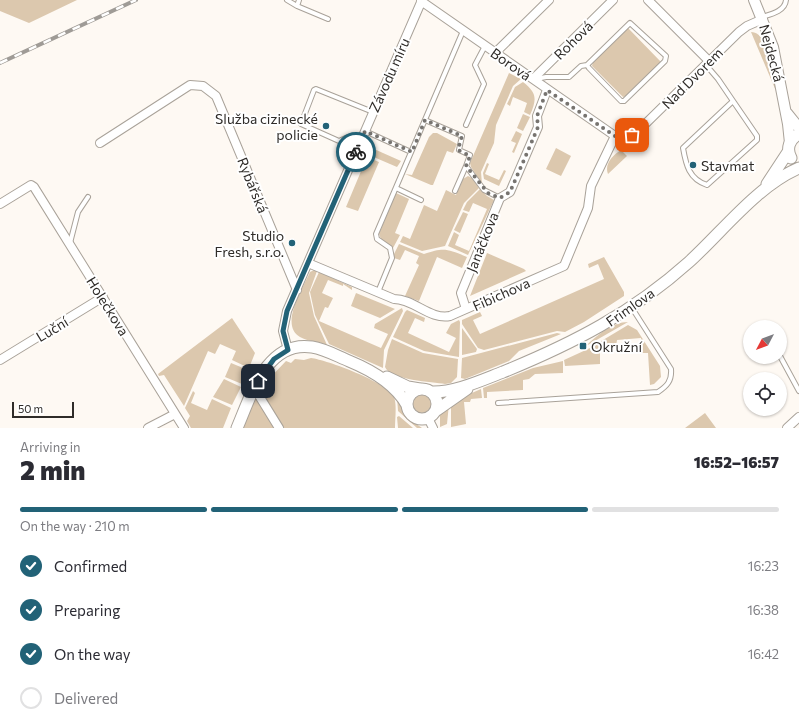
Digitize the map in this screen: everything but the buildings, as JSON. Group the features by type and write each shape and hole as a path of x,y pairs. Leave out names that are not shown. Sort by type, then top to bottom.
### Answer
{"main road":[{"name":"Frimlova","path":"758,196 799,134"},
{"path":"789,148 792,161 799,167"},
{"name":"Frimlova","path":"425,391 448,391 479,382 572,342 601,327 632,307 688,263 758,196 784,176 799,167"},
{"path":"237,428 254,389 270,363 279,355 288,350 300,347 315,348 385,376 408,387 425,391 437,400 436,410 431,423 424,419 414,417 408,410 407,405 398,392 375,373"},
{"name":"Frimlova","path":"436,410 479,382"},
{"path":"407,405 410,396 425,391"}],"street":[{"name":"Borová","path":"422,0 463,31 547,90 618,137"},
{"name":"Závodu míru","path":"288,350 284,337 284,325 297,290 422,0"},
{"path":"495,53 549,0"},
{"name":"Rohová","path":"533,80 613,0"},
{"path":"648,0 707,63"},
{"name":"Nejdecká","path":"754,0 763,18 773,47 784,108 789,148"},
{"name":"Nad Dvorem","path":"618,137 637,132 747,26 763,18"},
{"name":"Rybářská","path":"100,143 190,85 203,86 216,96 297,290"},
{"name":"Janáčkova","path":"466,309 461,293 500,198 510,192 538,127 537,116 547,90"},
{"name":"Nejdecká","path":"784,108 799,128"},
{"name":"Fibichova","path":"308,263 394,300 401,299 440,316 450,316 564,266 588,208 591,186 618,137"},
{"name":"Holečkova","path":"0,204 31,186 34,187 184,428"},
{"name":"Luční","path":"0,360 103,297"},
{"path":"254,389 279,428"},
{"path":"148,428 175,414"},
{"path":"787,428 799,418"}],"lane":[{"path":"287,0 297,6 328,19"},
{"path":"297,6 299,0"},
{"path":"763,18 780,10 785,5 786,0"},
{"path":"533,80 546,77 569,77 581,66 587,65 630,23 666,58 666,61 624,101 621,101 587,65"},
{"path":"378,293 392,255 390,248 377,239 376,234 463,31"},
{"path":"466,125 484,84 475,65 485,46"},
{"path":"707,63 758,136 757,140 707,185 701,183 692,177 685,162 683,148 733,101"},
{"path":"360,143 348,137 338,141 302,126 300,121 316,88 373,112"},
{"path":"425,120 462,136 458,150 470,156 455,191"},
{"path":"365,131 412,152"},
{"path":"466,166 488,193 500,198"},
{"path":"396,188 421,200"},
{"path":"70,244 78,212 88,197"},
{"path":"498,402 658,392 665,387 671,378 671,369 632,307"},
{"path":"784,364 799,391"}],"shaded area":[{"path":"0,0 77,0 29,23 0,11"},
{"path":"628,28 661,62 627,96 623,97 592,66 593,62"},
{"path":"751,32 758,34 763,39 767,47 776,91"},
{"path":"509,73 521,79 513,86 496,125 494,143 481,172 482,184 470,163"},
{"path":"523,82 533,93 535,100 530,115 524,112 527,103 513,97 510,106 507,104 515,87"},
{"path":"523,114 530,117 523,131 517,128"},
{"path":"516,131 522,134 514,153 512,152 516,143 511,141"},
{"path":"433,133 437,133 457,144 453,153 447,151 433,185 431,185 405,174 412,175 429,137"},
{"path":"372,148 401,161 397,167 369,155"},
{"path":"556,148 571,156 561,176 546,169"},
{"path":"621,150 627,156 608,174 608,163 615,154"},
{"path":"367,157 379,162 358,211 346,207"},
{"path":"487,163 489,164 485,174 499,180 504,170 506,171 499,186 484,179 483,173"},
{"path":"468,176 472,178 479,188 464,203 445,246 422,251 400,242 403,236 410,239 424,205 437,211 446,190 456,195 463,179"},
{"path":"480,189 494,200 468,255 448,246 454,232 459,235 455,245 469,251 487,209 473,203 469,212 463,210 467,202"},
{"path":"396,193 409,199 395,233 400,235 393,248 381,239 379,234"},
{"path":"463,212 468,214 460,233 454,230"},
{"path":"399,244 424,254 436,250 446,250 467,257 462,268 437,257 419,301 405,296 419,265 416,263 419,256 405,250 400,260 394,258 394,254"},
{"path":"487,253 526,271 470,296"},
{"path":"604,257 624,292 624,296 584,322 565,332 557,331 484,350 478,348 462,324 462,320 480,312 482,316 473,320 480,334 604,279 598,264 589,268 588,264"},
{"path":"314,270 317,271 309,293 314,316 327,345 300,337 294,331 292,324 292,315 298,296 310,272"},
{"path":"319,272 352,287 352,290 343,284 343,286 328,280 322,293 333,298 328,308 325,307 319,321 381,348 388,334 374,328 375,324 402,308 403,311 384,350 383,368 329,344 315,315 310,292"},
{"path":"356,293 395,309 380,318 351,306"},
{"path":"407,310 425,318 424,322 415,318 408,333 449,352 456,338 446,333 451,324 459,320 459,357 424,351 393,337"},
{"path":"232,318 255,353 249,368 232,360 236,351 220,344 215,354 208,351 184,406 164,375 159,376 158,374"},
{"path":"628,322 586,346 611,327"},
{"path":"628,325 637,330 660,366 661,377 654,384 650,385 648,353 642,353 641,338 617,340 616,346 605,346 600,350 600,364 565,366 564,360 588,349"},
{"path":"462,328 477,349 476,352 462,355"},
{"path":"557,333 561,334 519,351 509,361 465,379 461,378 462,358"},
{"path":"392,339 423,353 458,359 457,377 451,383 445,384 403,378 395,375 385,367 388,350"},
{"path":"311,358 342,367 369,379 389,391 395,400 395,428 281,428 260,393 266,382 286,361 291,363 295,359 304,360"},
{"path":"563,361 563,373 535,374 529,379 523,380 523,390 487,392 487,398 484,398 483,388 533,368"},
{"path":"231,363 248,370 242,384 225,377"},
{"path":"224,379 241,387 232,405 213,397"},
{"path":"481,389 482,398 471,399 470,402 464,402 466,424 451,427 451,407 465,396"},
{"path":"193,391 195,393 191,403 207,410 212,399 231,408 223,428 191,428 187,421 190,416 185,408"},
{"path":"422,395 426,396 430,400 430,408 426,412 422,413 418,412 414,408 413,404 414,400 418,396"},
{"path":"257,397 276,428 242,428 255,398"},
{"path":"397,397 406,417 422,428 417,428 398,411"},
{"path":"449,404 447,424 440,427 440,414"},
{"path":"705,413 716,428 685,428"},
{"path":"399,416 413,428 398,428 397,417"}],"railway":[{"path":"0,63 136,0"}],"way so far":[{"path":"356,152 365,131 412,152 425,120 462,136 458,150 470,156 466,166 484,190 500,198 510,192 527,153 538,127 537,116 547,90 615,136 622,138 632,135"}],"place":[{"name":"Služba cizinecké policie","path":"326,126"},
{"name":"Stavmat","path":"693,165"},
{"name":"Studio Fresh, s.r.o.","path":"292,243"},
{"name":"Okružní","path":"583,346"}],"route":[{"path":"258,381 265,368 279,355 288,350 283,331 287,311 356,152"}]}
